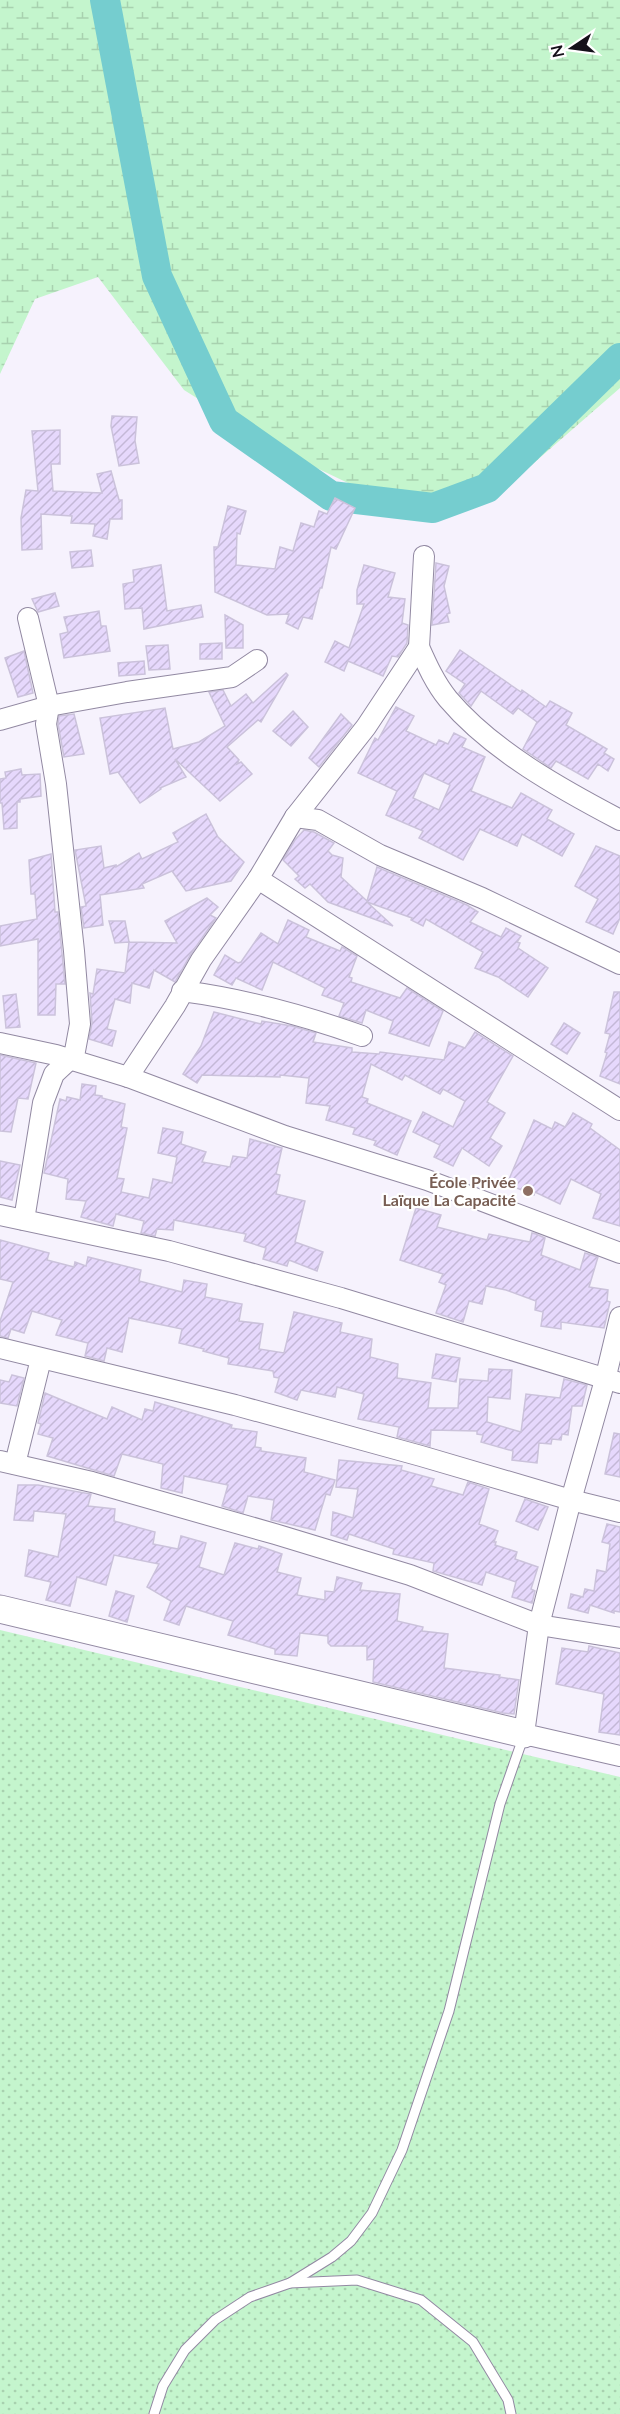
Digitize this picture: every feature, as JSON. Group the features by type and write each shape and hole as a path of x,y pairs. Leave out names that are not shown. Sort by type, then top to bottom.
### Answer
{"main road":[{"path":"0,1609 524,1734"}],"street":[{"path":"424,556 419,647 430,673 447,699 491,739 571,794 620,820"},
{"path":"24,1220 45,1096 54,1074 69,1060 79,1038 80,1024 56,784 46,724 50,706 28,618"},
{"path":"129,1077 175,1006 182,991 258,879 295,817 366,727 419,647"},
{"path":"0,720 50,706 231,677 247,669 257,660"},
{"path":"295,817 318,820 380,855 482,898 620,964"},
{"path":"258,879 620,1110"},
{"path":"182,991 219,995 310,1018 362,1036"},
{"path":"0,1044 34,1050 129,1077 285,1136 427,1180 620,1253"},
{"path":"0,1215 169,1251 341,1298 613,1381"},
{"path":"620,1317 613,1381 571,1500 539,1625 524,1734 620,1756"},
{"path":"0,1348 246,1408 620,1512"},
{"path":"41,1359 7,1462 92,1482 410,1575 539,1625 620,1638"}],"lane":[{"path":"154,2414 163,2386 185,2350 215,2320 250,2298 290,2283 332,2257 351,2241 372,2214 402,2150 449,2011 500,1804 524,1734"},
{"path":"290,2283 357,2280 421,2300 473,2342 508,2400 511,2414"}],"green space":[{"path":"0,0 620,0 620,388 496,496 392,504 281,451 184,390 98,277 35,299 0,374"},
{"path":"0,1630 620,1777 620,2414 0,2414"}],"building":[{"path":"112,416 137,417 135,441 139,463 119,466 111,426"},
{"path":"60,430 60,464 51,464 53,491 102,493 97,474 111,471 119,500 122,500 122,519 110,519 107,539 93,536 95,524 71,523 72,516 41,514 42,549 22,550 21,518 26,490 38,491 32,431"},
{"path":"335,498 355,508 336,549 331,547 312,619 303,617 298,629 286,623 289,614 267,615 215,592 214,547 218,547 228,506 246,511 240,534 237,533 236,565 275,569 280,547 293,551 301,523 314,527 319,511 327,514"},
{"path":"91,550 93,566 72,568 70,552"},
{"path":"436,563 449,566 444,586 450,613 447,614 449,622 432,625"},
{"path":"161,565 167,611 201,605 203,617 144,629 142,608 125,609 123,584 134,582 133,570"},
{"path":"364,565 395,573 388,597 405,599 402,623 408,625 407,643 398,657 392,656 383,676 348,661 344,671 325,662 335,641 349,648 364,604 357,604 357,590"},
{"path":"55,593 59,606 38,612 32,599"},
{"path":"99,611 101,626 106,626 110,651 64,658 60,634 68,632 64,617"},
{"path":"225,615 243,625 243,648 226,648"},
{"path":"222,643 222,659 200,659 200,644"},
{"path":"168,645 170,669 149,670 146,646"},
{"path":"460,650 546,707 550,701 572,713 566,725 607,749 604,753 614,759 608,771 598,764 588,779 556,761 551,768 523,749 537,722 518,708 513,714 481,691 471,706 459,693 465,684 446,671"},
{"path":"24,651 33,693 18,697 5,658"},
{"path":"144,661 145,674 119,676 118,663"},
{"path":"286,673 288,675 261,722 258,720 227,747 239,760 237,764 241,762 252,774 220,801 175,759 186,777 160,788 140,803 118,772 110,774 100,718 165,708 173,749 199,742 225,726 209,692 223,690 231,706 246,694 253,703"},
{"path":"396,707 414,716 406,731 436,745 439,740 448,744 454,733 466,739 462,747 485,757 471,791 512,808 521,793 552,810 547,819 574,834 562,856 522,834 517,846 480,829 463,860 419,838 423,831 386,815 397,791 358,773 375,738 378,740","holes":["424,773 450,785 439,810 413,798"]},
{"path":"293,711 308,727 291,746 273,731"},
{"path":"74,714 84,754 64,757 58,724 59,716"},
{"path":"341,714 352,725 319,767 309,758"},
{"path":"21,769 22,775 40,774 41,796 20,799 20,802 17,802 17,828 4,829 2,803 0,803 0,779 6,778 5,772"},
{"path":"206,814 218,837 244,862 231,881 186,891 172,871 142,884 144,888 100,895 103,925 84,928 81,907 86,906 75,850 101,846 104,868 116,865 116,867 139,853 142,859 178,842 173,833"},
{"path":"304,830 314,832 334,843 328,851 332,855 343,858 341,877 367,901 377,867 467,905 478,912 470,922 501,937 506,928 521,936 517,942 520,943 518,948 548,968 528,997 498,977 475,968 483,952 426,919 423,926 411,920 412,918 367,902 393,926 328,902 310,884 305,888 295,879 299,876 283,860"},
{"path":"596,846 620,856 620,918 613,934 586,922 598,899 575,886"},
{"path":"51,854 55,912 58,912 65,984 56,984 55,1015 38,1015 38,939 0,946 0,926 37,919 35,894 31,894 29,860"},
{"path":"207,898 218,907 210,915 216,918 175,982 154,970 149,988 132,983 130,1003 115,999 107,1029 116,1031 112,1046 89,1039 92,1023 90,993 93,994 97,969 125,973 129,942 177,943 165,921"},
{"path":"288,920 309,930 306,937 340,951 342,947 357,956 349,977 352,978 351,982 400,998 407,988 443,1011 429,1046 389,1033 393,1021 366,1010 362,1023 339,1016 344,1003 322,995 325,988 273,962 262,990 236,978 232,985 214,975 225,955 238,963 241,962 261,933 278,944"},
{"path":"109,921 125,921 129,942 115,943"},
{"path":"614,992 620,992 620,1084 600,1076 607,1053 605,1052 610,1034 605,1033"},
{"path":"16,994 20,1027 6,1028 3,996"},
{"path":"214,1012 261,1024 262,1021 292,1026 316,1033 313,1042 352,1048 352,1052 379,1054 380,1052 444,1060 449,1042 465,1048 475,1032 513,1056 487,1102 505,1113 490,1138 502,1146 489,1166 462,1148 453,1166 434,1157 440,1145 413,1132 423,1112 453,1127 465,1101 443,1089 440,1094 405,1075 402,1080 371,1064 362,1097 368,1099 367,1103 411,1121 397,1155 374,1145 376,1141 353,1134 355,1128 326,1120 330,1106 306,1103 309,1078 280,1075 280,1077 202,1075 197,1083 183,1074 201,1046"},
{"path":"564,1023 580,1033 567,1054 551,1044"},
{"path":"0,1055 36,1063 28,1099 18,1098 11,1132 0,1131"},
{"path":"82,1084 96,1086 95,1095 125,1104 121,1127 127,1128 117,1178 124,1179 121,1192 149,1198 153,1179 172,1183 177,1157 158,1153 163,1128 183,1132 181,1144 206,1152 202,1162 230,1167 233,1156 247,1158 250,1139 282,1148 276,1174 280,1175 276,1194 305,1201 295,1242 323,1252 317,1271 289,1260 287,1266 263,1259 266,1248 244,1241 246,1234 174,1220 173,1230 157,1229 155,1236 141,1233 144,1221 116,1214 113,1226 81,1217 86,1201 66,1199 68,1179 44,1173 60,1099 66,1101 67,1097 80,1100"},
{"path":"573,1113 592,1124 590,1128 620,1150 620,1226 593,1218 601,1194 571,1179 560,1204 535,1192 534,1195 507,1184 534,1120 552,1129 555,1122 565,1127"},
{"path":"0,1161 20,1165 12,1200 0,1197"},
{"path":"416,1208 441,1215 437,1227 487,1240 489,1234 530,1242 532,1233 536,1234 545,1238 541,1255 580,1270 585,1253 598,1257 589,1287 608,1290 607,1301 610,1302 604,1328 561,1322 561,1329 541,1326 543,1312 535,1310 536,1301 506,1290 486,1286 482,1304 469,1301 463,1322 436,1313 446,1285 439,1282 443,1274 400,1260"},
{"path":"0,1240 49,1253 47,1260 74,1267 75,1262 86,1266 88,1257 141,1270 139,1281 182,1292 184,1280 207,1284 205,1297 242,1304 239,1321 263,1324 259,1349 284,1353 294,1312 342,1323 340,1332 372,1339 370,1357 398,1364 397,1378 431,1383 428,1408 458,1408 460,1379 488,1381 489,1369 512,1370 510,1399 488,1397 487,1422 521,1432 526,1394 560,1398 564,1379 587,1385 582,1406 572,1406 568,1435 562,1434 561,1440 552,1439 551,1444 539,1443 537,1463 512,1460 513,1451 481,1442 483,1435 477,1434 477,1431 431,1430 430,1446 397,1437 399,1427 358,1419 364,1394 337,1387 335,1397 301,1390 297,1400 275,1392 279,1378 274,1377 273,1371 228,1364 229,1358 179,1343 182,1329 129,1318 122,1352 107,1348 104,1361 85,1356 88,1343 56,1335 62,1320 32,1311 24,1333 11,1329 8,1338 0,1336 0,1321 13,1282 0,1279"},
{"path":"436,1354 460,1358 456,1382 432,1378"},
{"path":"12,1375 24,1378 17,1406 0,1403 0,1380 9,1382"},
{"path":"45,1393 107,1419 112,1407 142,1420 145,1409 153,1411 155,1402 232,1425 231,1428 257,1432 255,1447 261,1448 261,1451 306,1458 304,1472 335,1480 330,1495 326,1494 315,1530 271,1520 274,1500 248,1496 243,1513 222,1506 228,1485 184,1476 182,1493 161,1488 163,1464 122,1454 114,1476 47,1456 53,1438 38,1434 41,1424 38,1423"},
{"path":"614,1433 620,1434 620,1477 605,1474"},
{"path":"339,1460 402,1466 401,1470 434,1479 431,1486 463,1495 468,1482 489,1489 479,1524 498,1531 495,1545 517,1552 515,1559 538,1567 531,1589 535,1591 532,1603 512,1597 516,1582 486,1572 482,1585 433,1571 434,1563 393,1554 394,1549 349,1534 347,1540 331,1535 333,1512 353,1518 358,1489 336,1487"},
{"path":"18,1485 38,1485 91,1494 88,1506 115,1509 114,1521 155,1532 153,1544 178,1549 181,1536 206,1543 199,1567 224,1575 235,1543 258,1549 259,1546 282,1554 277,1572 301,1578 297,1595 325,1600 325,1591 334,1592 337,1577 362,1583 360,1590 400,1594 397,1621 423,1627 422,1631 448,1634 444,1668 500,1675 499,1677 519,1680 514,1714 373,1682 374,1659 367,1660 367,1646 331,1646 328,1643 328,1636 300,1633 297,1656 275,1654 275,1649 228,1635 233,1621 186,1606 179,1625 164,1620 171,1601 147,1587 159,1564 114,1555 106,1585 77,1577 70,1606 46,1600 51,1582 25,1576 29,1550 58,1557 66,1514 34,1511 33,1521 14,1520"},
{"path":"525,1499 548,1507 538,1530 516,1521"},
{"path":"607,1524 620,1527 620,1612 614,1611 614,1613 590,1605 588,1613 568,1608 571,1594 583,1597 585,1589 594,1591 597,1570 606,1572 610,1544 602,1542"},
{"path":"116,1591 134,1596 127,1622 109,1616"},
{"path":"589,1646 620,1653 620,1735 599,1732 604,1694 556,1684 562,1648 588,1652"}],"waterway":[{"path":"105,0 157,276 224,421 331,496 433,508 487,488 620,358"}],"place":[{"name":"École Privée Laïque La Capacité","path":"528,1191"}]}
